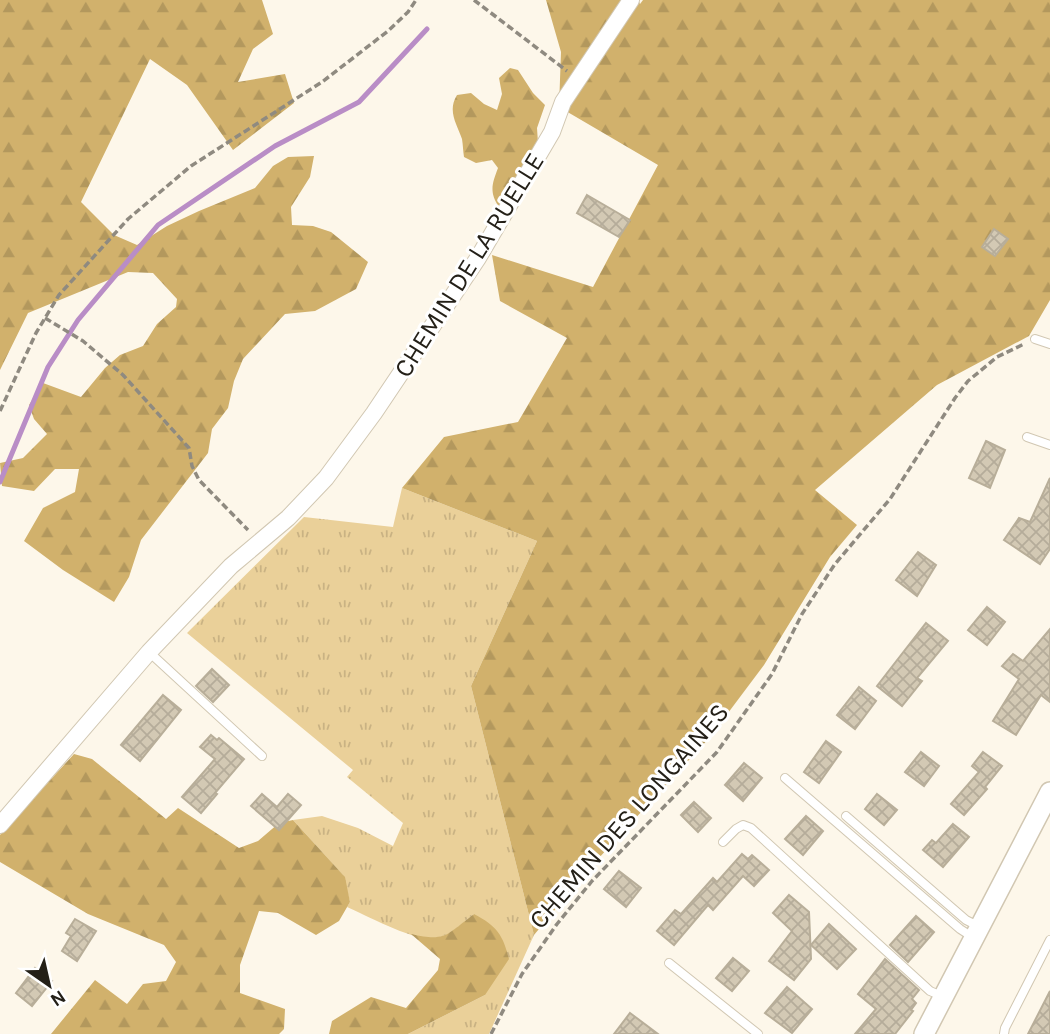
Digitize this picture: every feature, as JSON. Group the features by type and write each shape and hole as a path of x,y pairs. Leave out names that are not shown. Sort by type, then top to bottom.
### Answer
{"street":[{"name":"CHEMIN DE LA RUELLE","path":"0,825 149,652 231,566 288,518 326,478 374,414 426,337 512,201 552,132 563,102 631,0"},
{"path":"923,1034 1050,792"}],"lane":[{"path":"1035,339 1050,344"},
{"path":"1027,437 1050,445"},
{"path":"149,652 262,756"},
{"path":"785,778 960,929 977,932"},
{"path":"846,816 967,920 977,932"},
{"path":"723,842 743,825 751,828 930,990 944,997"},
{"path":"1004,1034 1050,940"},
{"path":"670,963 758,1034"}],"path":[{"path":"0,411 45,318 59,295 91,257 138,211 191,166 331,75 388,31 408,12 416,0"},
{"path":"474,0 566,70 574,85"},
{"path":"45,318 76,336 123,375 189,448 192,466 199,480 260,542"},
{"name":"CHEMIN DES LONGAINES","path":"491,1034 522,974 557,923 592,881 724,743 772,674 802,614 835,564 890,499 968,381 997,357 1035,339"}],"green space":[{"path":"0,0 262,0 273,34 253,49 238,82 285,74 294,103 233,150 187,85 150,59 81,202 114,235 137,245 167,226 255,188 273,166 288,157 314,156 310,177 291,207 292,225 313,226 331,232 368,262 356,289 315,311 285,314 243,359 234,381 228,408 212,429 208,453 141,540 129,577 114,602 63,570 24,541 43,508 75,492 79,469 55,469 34,491 2,486 0,463 23,458 47,434 34,419 29,405 43,383 81,397 105,368 120,355 143,346 157,324 176,307 177,299 153,273 128,272 28,313 0,370"},
{"path":"546,0 638,0 640,4 643,0 1050,0 1050,300 1029,336 937,385 815,490 857,525 830,557 764,665 710,737 587,871 534,935 471,686 537,541 402,488 444,437 518,422 567,338 500,301 492,255 593,287 658,165 559,107 561,52"},
{"path":"510,68 518,70 533,93 545,105 537,128 538,143 499,207 492,188 498,168 492,160 476,163 464,157 453,107 457,95 471,93 497,110 502,94 499,78"},
{"path":"402,488 537,541 471,686 534,935 489,1034 408,1034 485,995 474,914 446,935 427,938 404,932 347,907 350,902 343,875 293,820 322,816 358,828 393,846 403,823 347,777 353,770 187,633 304,517 393,527"},
{"path":"74,754 92,759 166,819 178,808 239,848 258,841 279,823 293,820 345,877 350,902 339,921 316,935 278,913 259,911 240,965 240,993 285,1009 284,1029 279,1034 51,1034 95,980 127,1004 143,984 166,981 176,962 164,945 88,914 0,862 0,835"},
{"path":"474,914 498,932 509,959 485,995 408,1034 329,1034 332,1021 371,997 406,1008 438,970 440,959 411,934 439,937 451,932"}],"building":[{"path":"587,195 630,220 619,237 577,213"},
{"path":"994,229 1008,239 995,256 982,247"},
{"path":"986,441 1005,450 990,488 969,478"},
{"path":"1050,478 1050,549 1040,564 1004,540 1019,518 1030,522"},
{"path":"918,552 936,565 917,596 896,580"},
{"path":"987,607 1005,622 987,645 968,630"},
{"path":"926,623 948,641 917,678 922,681 902,706 877,686"},
{"path":"1050,629 1050,702 1041,695 1016,735 993,721 1019,679 1002,666 1013,654 1023,661"},
{"path":"212,669 229,685 213,702 196,686"},
{"path":"859,687 876,701 855,729 837,715"},
{"path":"163,695 181,710 140,761 121,745"},
{"path":"211,735 217,740 219,738 244,759 201,813 182,797 215,759 200,747"},
{"path":"826,741 841,752 819,783 804,772"},
{"path":"921,752 939,766 924,786 905,772"},
{"path":"983,752 1002,766 985,787 987,789 964,815 951,804 979,772 972,766"},
{"path":"744,763 762,778 743,801 725,785"},
{"path":"262,794 277,807 288,794 301,805 279,830 251,806"},
{"path":"877,794 897,810 884,825 865,809"},
{"path":"694,802 711,818 698,832 681,815"},
{"path":"806,816 823,831 803,855 785,839"},
{"path":"953,824 969,837 943,867 923,850 932,840 936,843"},
{"path":"742,854 748,859 752,855 769,870 754,886 743,876 713,910 708,905 674,945 657,931 675,910 681,914 713,878 717,882"},
{"path":"619,871 641,888 626,907 604,889"},
{"path":"789,895 809,912 811,959 794,980 769,961 792,931 773,913"},
{"path":"916,916 934,932 908,962 890,945"},
{"path":"75,919 96,931 77,961 62,951 71,936 66,933"},
{"path":"829,924 856,949 837,969 811,945"},
{"path":"733,958 749,971 732,991 716,978"},
{"path":"885,959 919,990 912,999 916,1003 911,1010 913,1011 895,1034 855,1034 876,1009 858,994"},
{"path":"35,968 52,981 32,1006 16,993"},
{"path":"787,987 812,1009 792,1033 765,1013"},
{"path":"1050,991 1050,1034 1028,1034"},
{"path":"630,1013 658,1034 614,1034"}],"waterway":[{"path":"0,482 48,367 78,320 158,225 275,146 359,102 427,29"}]}
